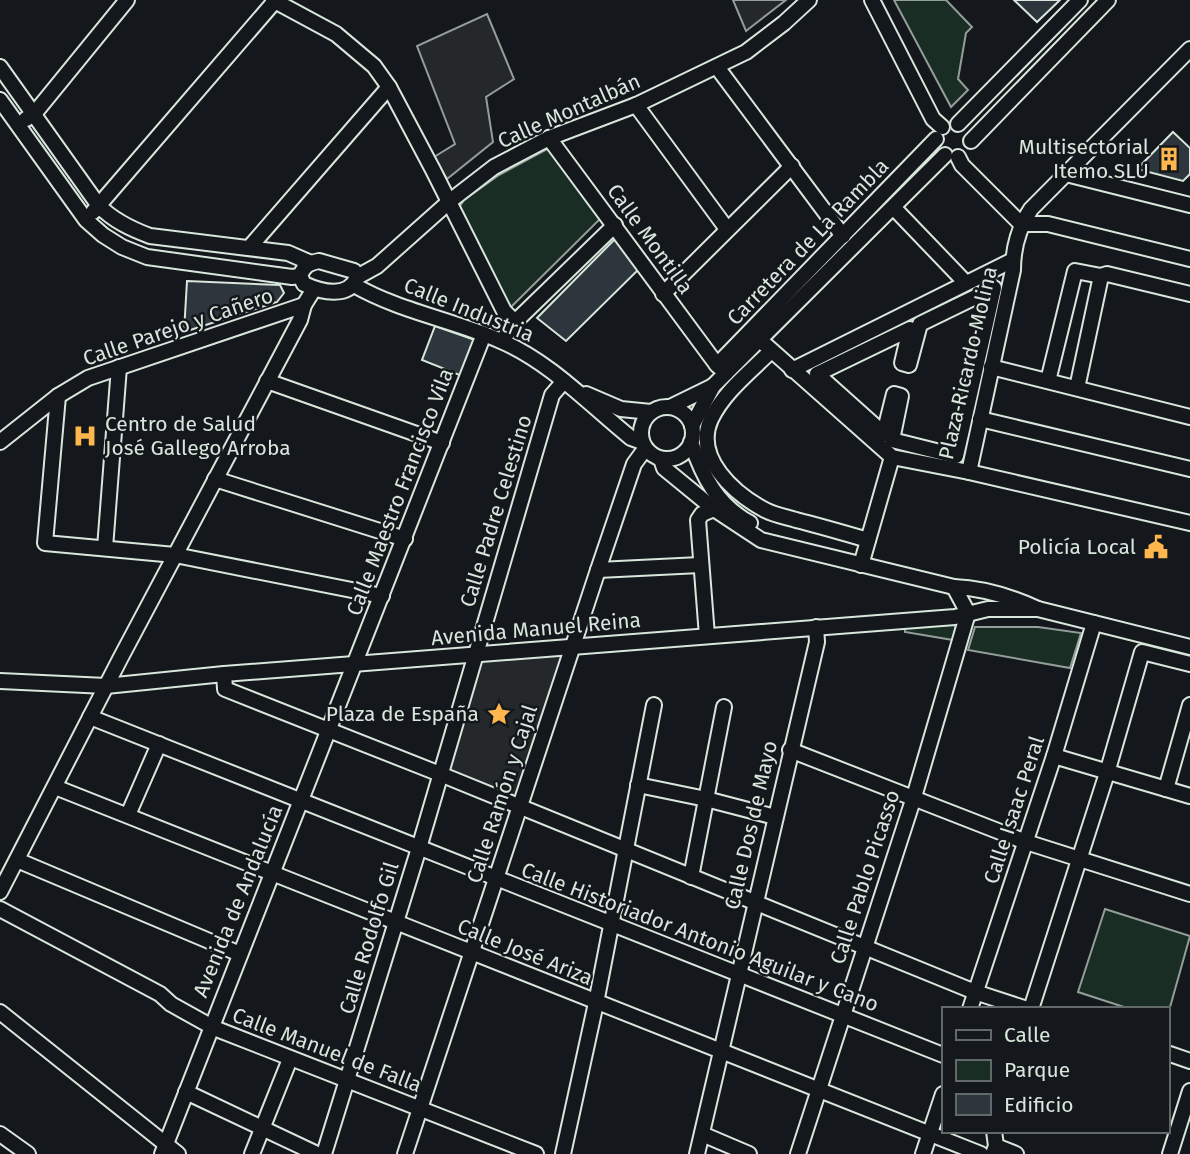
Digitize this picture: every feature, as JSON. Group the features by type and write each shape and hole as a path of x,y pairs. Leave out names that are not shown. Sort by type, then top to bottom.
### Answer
{"street":[{"path":"18,125 34,114 127,0"},
{"path":"86,220 274,0 336,34 374,66 389,87 450,201 504,311 515,322"},
{"name":"Calle Montalbán","path":"355,281 377,266 450,201 494,167 549,138 636,105 718,67 757,44 809,0"},
{"path":"872,0 933,119 939,133 939,150 962,165 1021,224 1048,224 1190,259"},
{"path":"939,133 958,124 1080,0"},
{"path":"951,156 967,151 971,141 1108,0"},
{"path":"1013,260 1021,224 1031,209 1190,49"},
{"name":"Calle Industria","path":"0,67 99,206 123,224 150,236 288,253 311,262 319,261 346,267 354,271 355,281 371,295 484,334 526,354 564,381 631,438 644,445"},
{"path":"718,67 843,236"},
{"path":"248,248 389,87"},
{"path":"0,100 86,220 122,247 147,257 231,270 300,276"},
{"path":"636,105 727,229"},
{"path":"958,124 967,130 971,141"},
{"name":"Carretera de La Rambla","path":"692,426 722,369 939,133"},
{"name":"Calle Montilla","path":"549,138 663,294 722,369"},
{"name":"Carretera de La Rambla","path":"722,369 760,340 951,156"},
{"path":"663,294 792,166"},
{"path":"1066,174 1190,205"},
{"path":"894,208 965,282"},
{"path":"502,341 515,322 614,225"},
{"name":"Plaza Ricardo Molina","path":"760,340 792,370 892,457 969,472 1013,260 792,370"},
{"path":"311,262 303,268 300,276 304,284 314,289 345,290 355,281"},
{"path":"1048,381 1075,271 1101,276 1107,274 1190,294"},
{"path":"1077,388 1101,276"},
{"name":"Plaza Ricardo Molina","path":"994,288 956,456 892,440 901,396 894,394 884,434 817,374 910,328 902,363 909,365 920,324 994,288"},
{"path":"0,891 314,289"},
{"name":"Calle Parejo y Cañero","path":"0,442 58,396 88,378 304,305"},
{"name":"Calle Maestro Francisco Vila","path":"354,664 484,334"},
{"path":"771,351 721,401 709,422 707,444 711,461 736,490 767,511 868,540"},
{"path":"105,548 119,367"},
{"path":"991,367 1190,416"},
{"path":"267,381 442,443"},
{"name":"Calle Industria","path":"564,381 621,409 652,412"},
{"name":"Calle Padre Celestino","path":"475,655 552,396 564,381"},
{"name":"Carretera de La Rambla","path":"670,407 713,386"},
{"path":"58,396 45,543 175,555 382,596"},
{"path":"691,443 682,454 668,459 661,458 644,445 643,422 657,408 670,407 684,414 692,426 691,443 702,474 719,498 742,519 794,548"},
{"path":"980,419 1190,469"},
{"name":"Calle Ramón y Cajal","path":"405,1154 598,569 634,464 644,445"},
{"path":"861,565 892,457"},
{"path":"661,458 664,468 713,509 761,540 1020,601 1038,609 1190,647"},
{"path":"969,472 1190,523"},
{"path":"215,480 405,539"},
{"path":"707,636 698,520 702,514 713,509"},
{"path":"598,569 700,565"},
{"path":"954,587 968,613"},
{"name":"Avenida Manuel Reina","path":"0,681 106,686 224,674 955,617 988,609 1038,609"},
{"name":"Calle Pablo Picasso","path":"798,1154 914,797 968,613"},
{"name":"Calle Isaac Peral","path":"971,1007 1054,756 1094,623"},
{"name":"Calle Dos de Mayo","path":"697,1154 817,642 816,627"},
{"path":"1030,1007 1080,859 1142,652 1190,664"},
{"path":"440,774 475,655"},
{"name":"Avenida de Andalucía","path":"170,1151 186,1092 354,664"},
{"path":"224,674 225,689 975,992 1023,1007"},
{"path":"563,1154 596,1003 654,705"},
{"path":"1166,789 1190,705"},
{"path":"691,877 724,707"},
{"name":"Calle Historiador Antonio Aguilar y Cano","path":"90,717 942,1055"},
{"path":"128,816 159,744"},
{"path":"790,750 1026,842 1190,894"},
{"path":"1054,756 1190,796"},
{"name":"Calle Rodolfo Gil","path":"324,1154 440,774"},
{"path":"638,785 775,817"},
{"name":"Calle José Ariza","path":"55,787 981,1154"},
{"path":"17,860 240,954"},
{"name":"Calle Manuel de Falla","path":"0,909 160,994 171,1004 211,1026 536,1154"},
{"path":"0,1012 170,1151"},
{"path":"1169,1054 1190,1060"},
{"path":"252,1154 290,1059"},
{"path":"1170,1154 1172,1130 1190,1091"},
{"path":"186,1092 317,1154"},
{"path":"923,1154 942,1097"},
{"path":"0,1134 28,1154"},
{"path":"702,1134 749,1154"},
{"path":"994,1144 1016,1154"}],"green space":[{"path":"894,0 946,0 972,27 966,33 958,79 968,90 951,107"},
{"path":"549,148 601,218 509,309 460,212 460,206 464,200 499,175"},
{"path":"957,619 953,640 905,632 905,622"},
{"path":"975,627 1038,627 1081,633 1070,668 968,650"},
{"path":"1105,909 1190,936 1169,1011 1169,1007 1124,1007 1078,992"}],"shaded area":[{"path":"733,0 786,0 746,31"},
{"path":"487,14 514,79 486,97 493,142 447,179 434,157 455,144 417,46"},
{"name":"Plaza de España","path":"565,652 516,801 438,768 468,659"}],"building":[{"path":"1014,0 1060,0 1037,22"},
{"name":"Multisectorial Itemo SLU","path":"1173,132 1190,148 1190,174 1183,181 1137,169"},
{"path":"615,239 638,270 566,341 537,318"},
{"path":"187,281 280,285 284,293 277,302 184,332"},
{"path":"435,326 475,340 462,376 422,360"}],"place":[{"name":"Multisectorial Itemo SLU","path":"1169,159"},
{"name":"Centro de Salud José Gallego Arroba","path":"85,436"},
{"name":"Policía Local","path":"1156,547"},
{"name":"Plaza de España","path":"499,714"}]}
